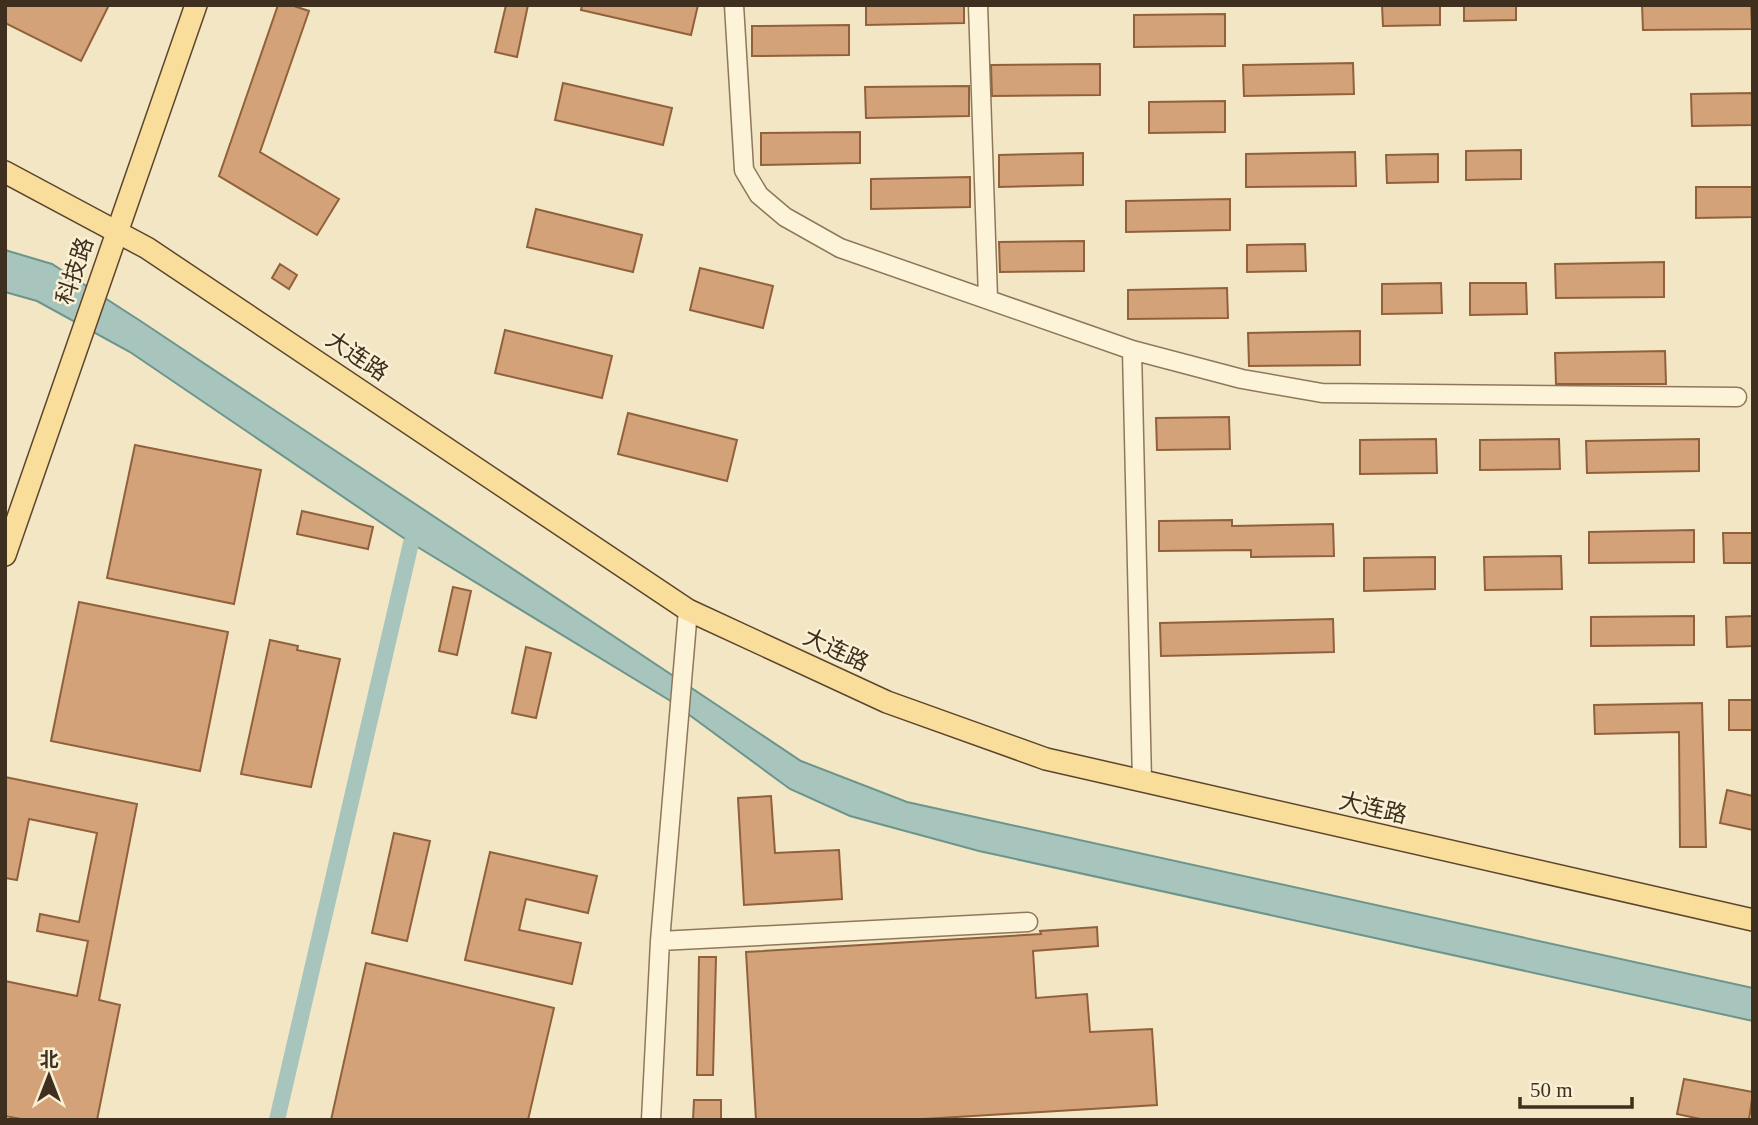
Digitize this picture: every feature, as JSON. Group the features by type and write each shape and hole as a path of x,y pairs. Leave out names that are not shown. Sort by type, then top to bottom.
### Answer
{"main road":[{"name":"科技路","path":"5,555 196,5"},
{"name":"大连路","path":"5,172 117,229 688,610 887,702 1046,759 1753,920"}],"street":[{"path":"734,5 744,170 759,195 785,217 840,248 1132,350 1242,379 1322,393 1737,397"},
{"path":"978,5 988,298"},
{"path":"1132,350 1142,781"},
{"path":"652,1120 660,941 677,715 688,610"},
{"path":"660,941 1028,922"}],"water":[{"path":"5,250 52,264 801,761 907,802 1753,988 1753,1021 979,851 850,816 790,789 669,700 411,543 130,352 37,301 5,292"}],"building":[{"path":"5,5 109,5 81,61 5,23"},
{"path":"278,5 291,5 309,11 260,152 339,199 317,235 219,176"},
{"path":"506,5 528,5 517,57 495,52"},
{"path":"582,5 698,5 691,35 581,10"},
{"path":"866,5 964,5 964,23 866,25"},
{"path":"1382,5 1440,5 1440,25 1383,26"},
{"path":"1464,5 1516,5 1516,20 1464,21"},
{"path":"1642,5 1751,5 1752,29 1643,30"},
{"path":"1225,14 1225,46 1134,47 1134,15"},
{"path":"849,25 849,55 752,56 752,26"},
{"path":"1353,63 1354,94 1244,96 1243,65"},
{"path":"1100,64 1100,95 992,96 991,65"},
{"path":"563,83 672,108 663,145 555,120"},
{"path":"969,86 969,116 866,118 865,87"},
{"path":"1753,93 1753,125 1692,126 1691,94"},
{"path":"1225,101 1225,132 1149,133 1149,102"},
{"path":"860,132 860,163 761,165 761,133"},
{"path":"1521,150 1521,179 1466,180 1466,151"},
{"path":"1355,152 1356,186 1246,187 1246,154"},
{"path":"1083,153 1083,185 999,187 999,155"},
{"path":"1438,154 1438,182 1387,183 1386,155"},
{"path":"970,177 970,207 871,209 871,179"},
{"path":"1696,187 1753,187 1753,217 1696,218"},
{"path":"1230,199 1230,230 1126,232 1126,201"},
{"path":"536,209 642,235 633,272 527,247"},
{"path":"1084,241 1084,271 1000,272 999,242"},
{"path":"1305,244 1306,271 1247,272 1247,245"},
{"path":"1664,262 1664,297 1556,298 1555,264"},
{"path":"280,264 297,275 289,289 272,278"},
{"path":"700,268 773,286 763,328 690,310"},
{"path":"1441,283 1442,313 1382,314 1382,284"},
{"path":"1470,283 1526,283 1527,314 1470,315"},
{"path":"1227,288 1228,318 1128,319 1128,290"},
{"path":"505,330 612,356 602,398 495,373"},
{"path":"1360,331 1360,365 1249,366 1248,333"},
{"path":"1665,351 1666,384 1556,384 1555,353"},
{"path":"628,413 737,440 727,481 618,454"},
{"path":"1229,417 1230,449 1157,450 1156,418"},
{"path":"1436,439 1437,473 1360,474 1360,440"},
{"path":"1559,439 1560,469 1480,470 1480,440"},
{"path":"1699,439 1699,471 1587,473 1586,441"},
{"path":"135,445 261,470 234,604 107,578"},
{"path":"302,511 373,527 368,549 297,534"},
{"path":"1232,520 1232,526 1333,524 1334,556 1251,557 1251,550 1159,551 1159,521"},
{"path":"1694,530 1694,562 1589,563 1589,532"},
{"path":"1723,533 1753,533 1753,563 1724,563"},
{"path":"1561,556 1562,589 1485,590 1484,557"},
{"path":"1435,557 1435,589 1364,591 1364,558"},
{"path":"453,587 471,591 457,655 439,651"},
{"path":"79,602 228,632 200,771 51,741"},
{"path":"1694,616 1694,645 1591,646 1591,617"},
{"path":"1753,616 1753,646 1727,647 1726,617"},
{"path":"1333,619 1334,652 1161,656 1160,623"},
{"path":"270,640 298,646 297,650 340,659 311,787 241,774"},
{"path":"526,647 551,653 536,718 512,713"},
{"path":"1729,700 1753,700 1753,730 1729,730"},
{"path":"1702,703 1706,847 1680,847 1679,732 1595,734 1594,705"},
{"path":"5,777 137,804 99,1000 120,1005 97,1120 26,1120 5,1116 5,981 77,996 88,941 37,931 40,914 79,922 97,833 29,819 17,880 5,878"},
{"path":"1727,790 1753,796 1753,830 1720,823"},
{"path":"771,796 775,853 839,850 842,899 744,905 738,798"},
{"path":"394,833 430,841 407,941 372,933"},
{"path":"490,852 597,876 588,913 526,899 519,930 581,943 572,984 465,960"},
{"path":"1097,927 1098,946 1033,951 1036,998 1087,994 1090,1032 1152,1029 1157,1105 907,1120 756,1120 746,952 1041,934 1040,931"},
{"path":"699,957 716,957 713,1075 697,1075"},
{"path":"366,963 554,1008 528,1120 331,1120"},
{"path":"1684,1079 1753,1092 1749,1120 1705,1120 1677,1114"},
{"path":"694,1100 721,1100 721,1120 693,1120"}],"waterway":[{"path":"277,1120 411,543"}]}
